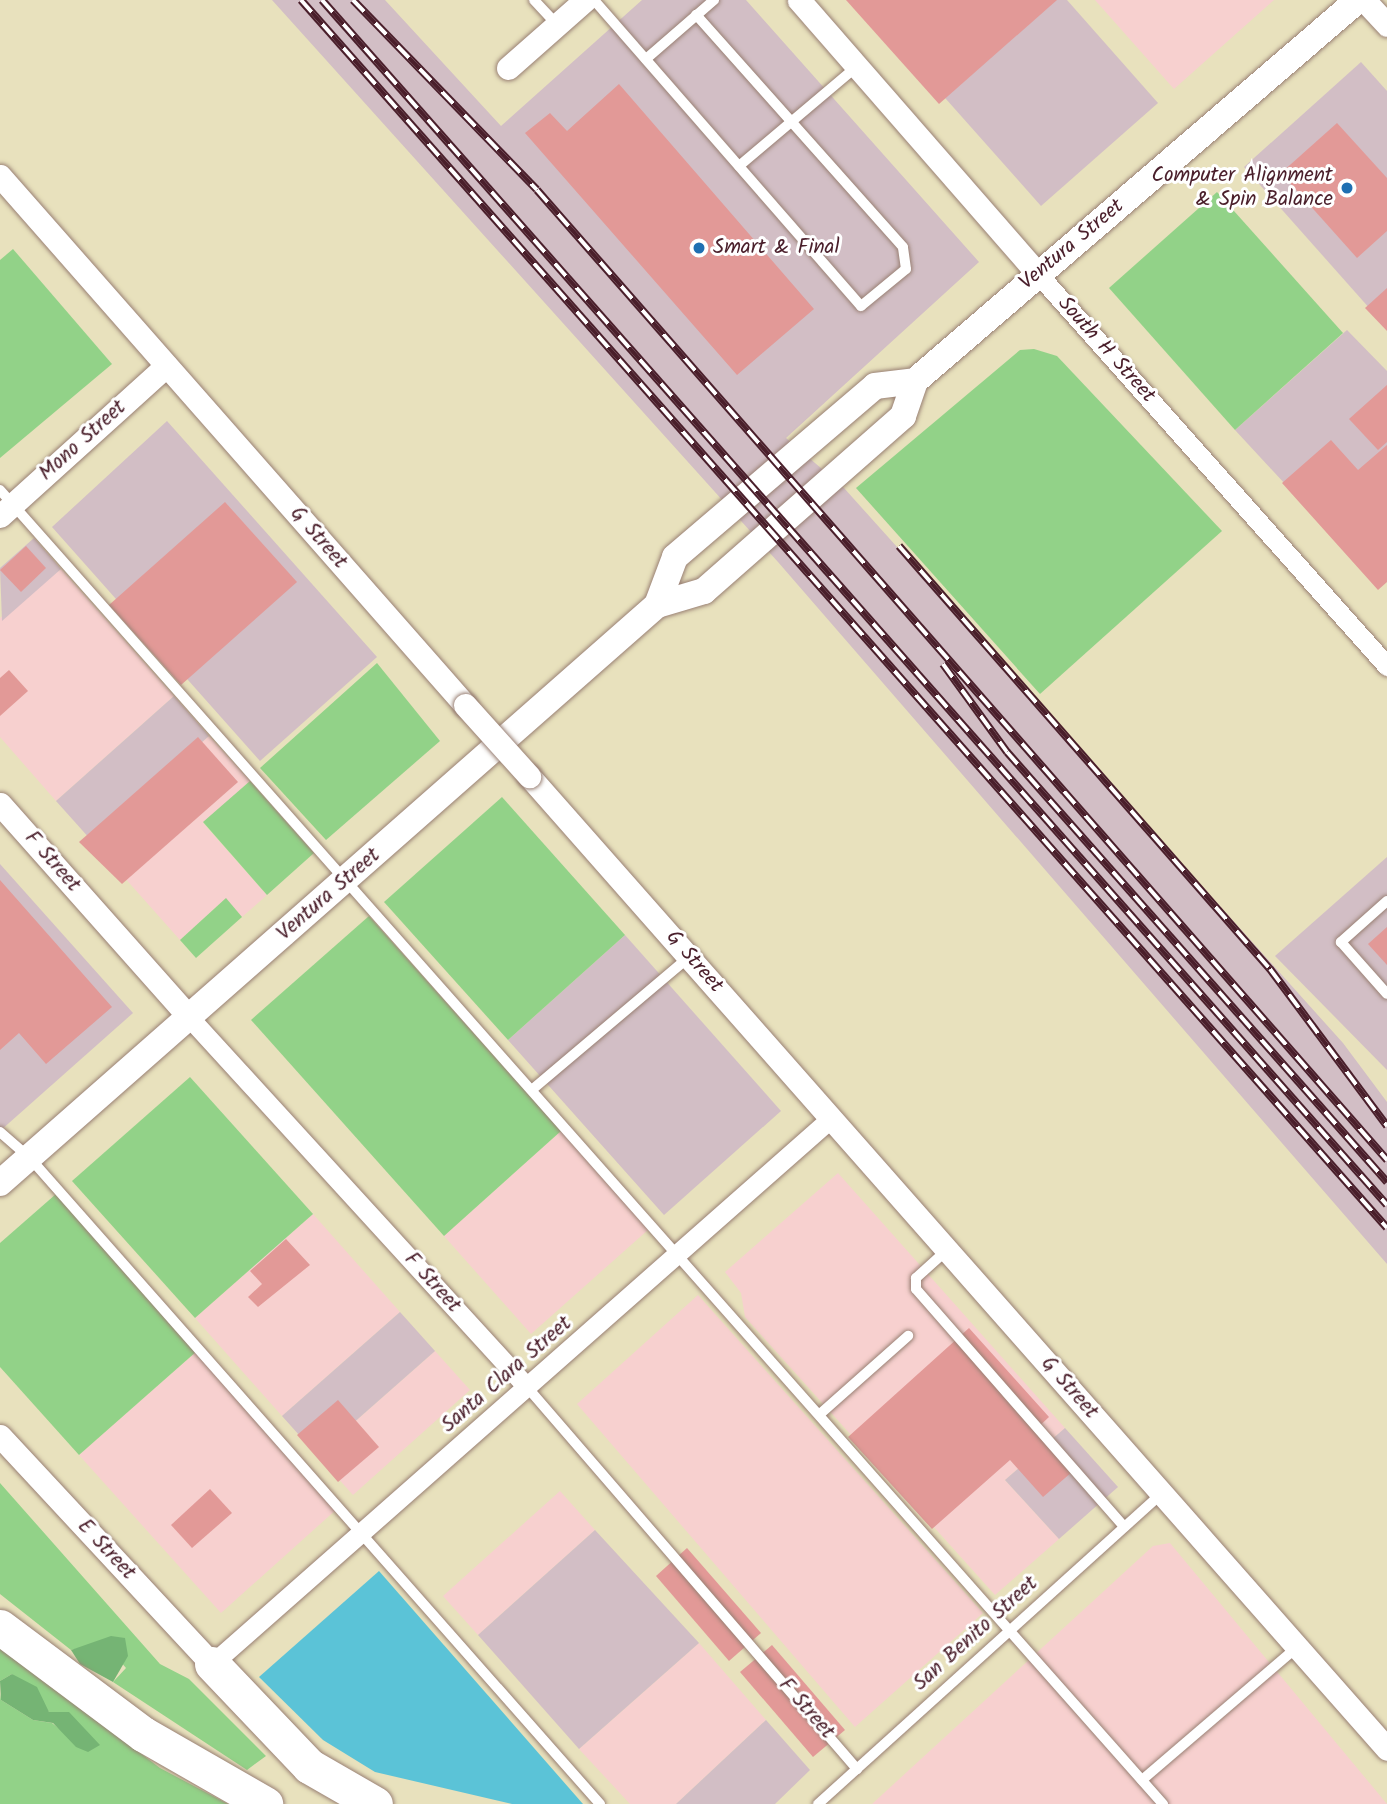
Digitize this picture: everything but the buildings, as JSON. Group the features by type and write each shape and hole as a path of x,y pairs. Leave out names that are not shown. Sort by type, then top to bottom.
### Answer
{"highway":[{"path":"0,1627 143,1734 265,1804"},
{"path":"212,1664 309,1766 375,1804"}],"main road":[{"name":"Ventura Street","path":"0,1183 657,606 704,591 903,416 915,381 1358,0"},
{"name":"Ventura Street","path":"657,606 675,557 875,386 915,381"}],"street":[{"path":"508,68 585,0"},
{"name":"South H Street","path":"799,0 1038,274 1383,653"},
{"path":"1364,0 1387,25"},
{"name":"G Street","path":"0,176 1387,1749"},
{"name":"Mono Street","path":"4,504 166,366"},
{"name":"F Street","path":"0,804 188,1016 527,1387"},
{"name":"Santa Clara Street","path":"212,1664 831,1118"},
{"name":"E Street","path":"0,1436 212,1664"}],"lane":[{"path":"534,0 557,24"},
{"path":"594,0 861,306 906,269 903,247 696,15"},
{"path":"646,59 714,0"},
{"path":"739,166 857,66"},
{"path":"4,504 534,1088 677,1255 1011,1629 1163,1804"},
{"path":"1387,901 1342,942 1387,993"},
{"path":"534,1088 689,957"},
{"path":"0,1132 29,1157 600,1804"},
{"path":"947,1250 916,1278 916,1289 1124,1527"},
{"path":"820,1415 908,1336"},
{"name":"F Street","path":"527,1387 857,1769"},
{"name":"San Benito Street","path":"818,1804 1161,1493"},
{"path":"1142,1780 1297,1647"}],"shaded area":[{"path":"272,0 385,0 501,126 642,0 746,0 979,262 786,438 844,488 1343,1043 1387,1102 1387,1264 778,562"},
{"path":"858,0 1067,0 1158,103 1041,206"},
{"path":"1095,0 1274,0 1174,89"},
{"path":"1361,62 1387,91 1387,328 1244,167"},
{"path":"1347,330 1387,371 1387,572 1376,582 1235,430"},
{"path":"167,421 377,657 260,761 52,527"},
{"path":"34,538 61,569 2,621 0,568"},
{"path":"61,569 174,696 56,801 0,737 0,618"},
{"path":"174,696 209,736 91,840 56,801"},
{"path":"209,736 250,781 203,823 267,895 242,917 225,899 180,940 91,840"},
{"path":"1387,857 1387,1070 1275,956"},
{"path":"0,864 133,1013 0,1131"},
{"path":"625,935 781,1111 664,1215 508,1040"},
{"path":"561,1131 649,1229 531,1334 444,1236"},
{"path":"838,1173 1065,1428 1005,1480 1059,1539 995,1595 745,1317 741,1293 725,1272"},
{"path":"313,1214 400,1312 282,1416 195,1318"},
{"path":"698,1295 983,1613 855,1727 577,1404"},
{"path":"400,1312 435,1351 317,1455 282,1416"},
{"path":"197,1351 338,1508 221,1613 79,1455"},
{"path":"435,1351 470,1390 353,1495 317,1455"},
{"path":"1065,1428 1118,1487 1059,1539 1005,1480"},
{"path":"560,1491 595,1530 478,1635 443,1596"},
{"path":"595,1530 699,1643 579,1749 478,1635"},
{"path":"1170,1543 1387,1804 872,1804 1153,1546"},
{"path":"699,1643 766,1720 676,1804 630,1804 579,1749"},
{"path":"766,1720 810,1770 775,1804 676,1804"}],"green space":[{"path":"1217,192 1343,333 1235,430 1109,288"},
{"path":"13,249 112,364 0,458 0,260"},
{"path":"1034,349 1057,356 1222,531 1040,694 856,488 1020,350"},
{"path":"377,663 440,741 326,840 260,768"},
{"path":"250,781 314,853 267,895 203,822"},
{"path":"502,797 625,935 508,1040 384,902"},
{"path":"226,898 242,917 196,958 180,940"},
{"path":"369,916 561,1131 444,1236 251,1020"},
{"path":"190,1077 313,1214 195,1318 72,1181"},
{"path":"56,1194 197,1351 79,1455 0,1367 0,1243"},
{"path":"0,1483 160,1664 189,1679 266,1756 247,1770 113,1682 126,1668 104,1642 71,1650 0,1594"},
{"path":"111,1636 125,1638 128,1656 113,1682 80,1664 71,1650"},
{"path":"0,1647 160,1768 228,1804 0,1804 0,1694 1,1700 33,1720 52,1723 88,1752 12,1674 0,1681"},
{"path":"12,1674 37,1687 49,1712 69,1712 100,1745 88,1752 76,1747 53,1723 33,1720 1,1700 0,1681"}],"water":[{"path":"379,1571 583,1804 512,1804 375,1772 323,1740 259,1677"}],"railway":[{"path":"301,0 1387,1228"},
{"path":"322,0 1387,1205"},
{"path":"353,0 537,190 1387,1160"},
{"path":"899,546 1270,969 1387,1126"},
{"path":"943,664 1007,752 1387,1182"}],"place":[{"name":"Computer Alignment & Spin Balance","path":"1347,188"},
{"name":"Smart & Final","path":"699,248"}]}
